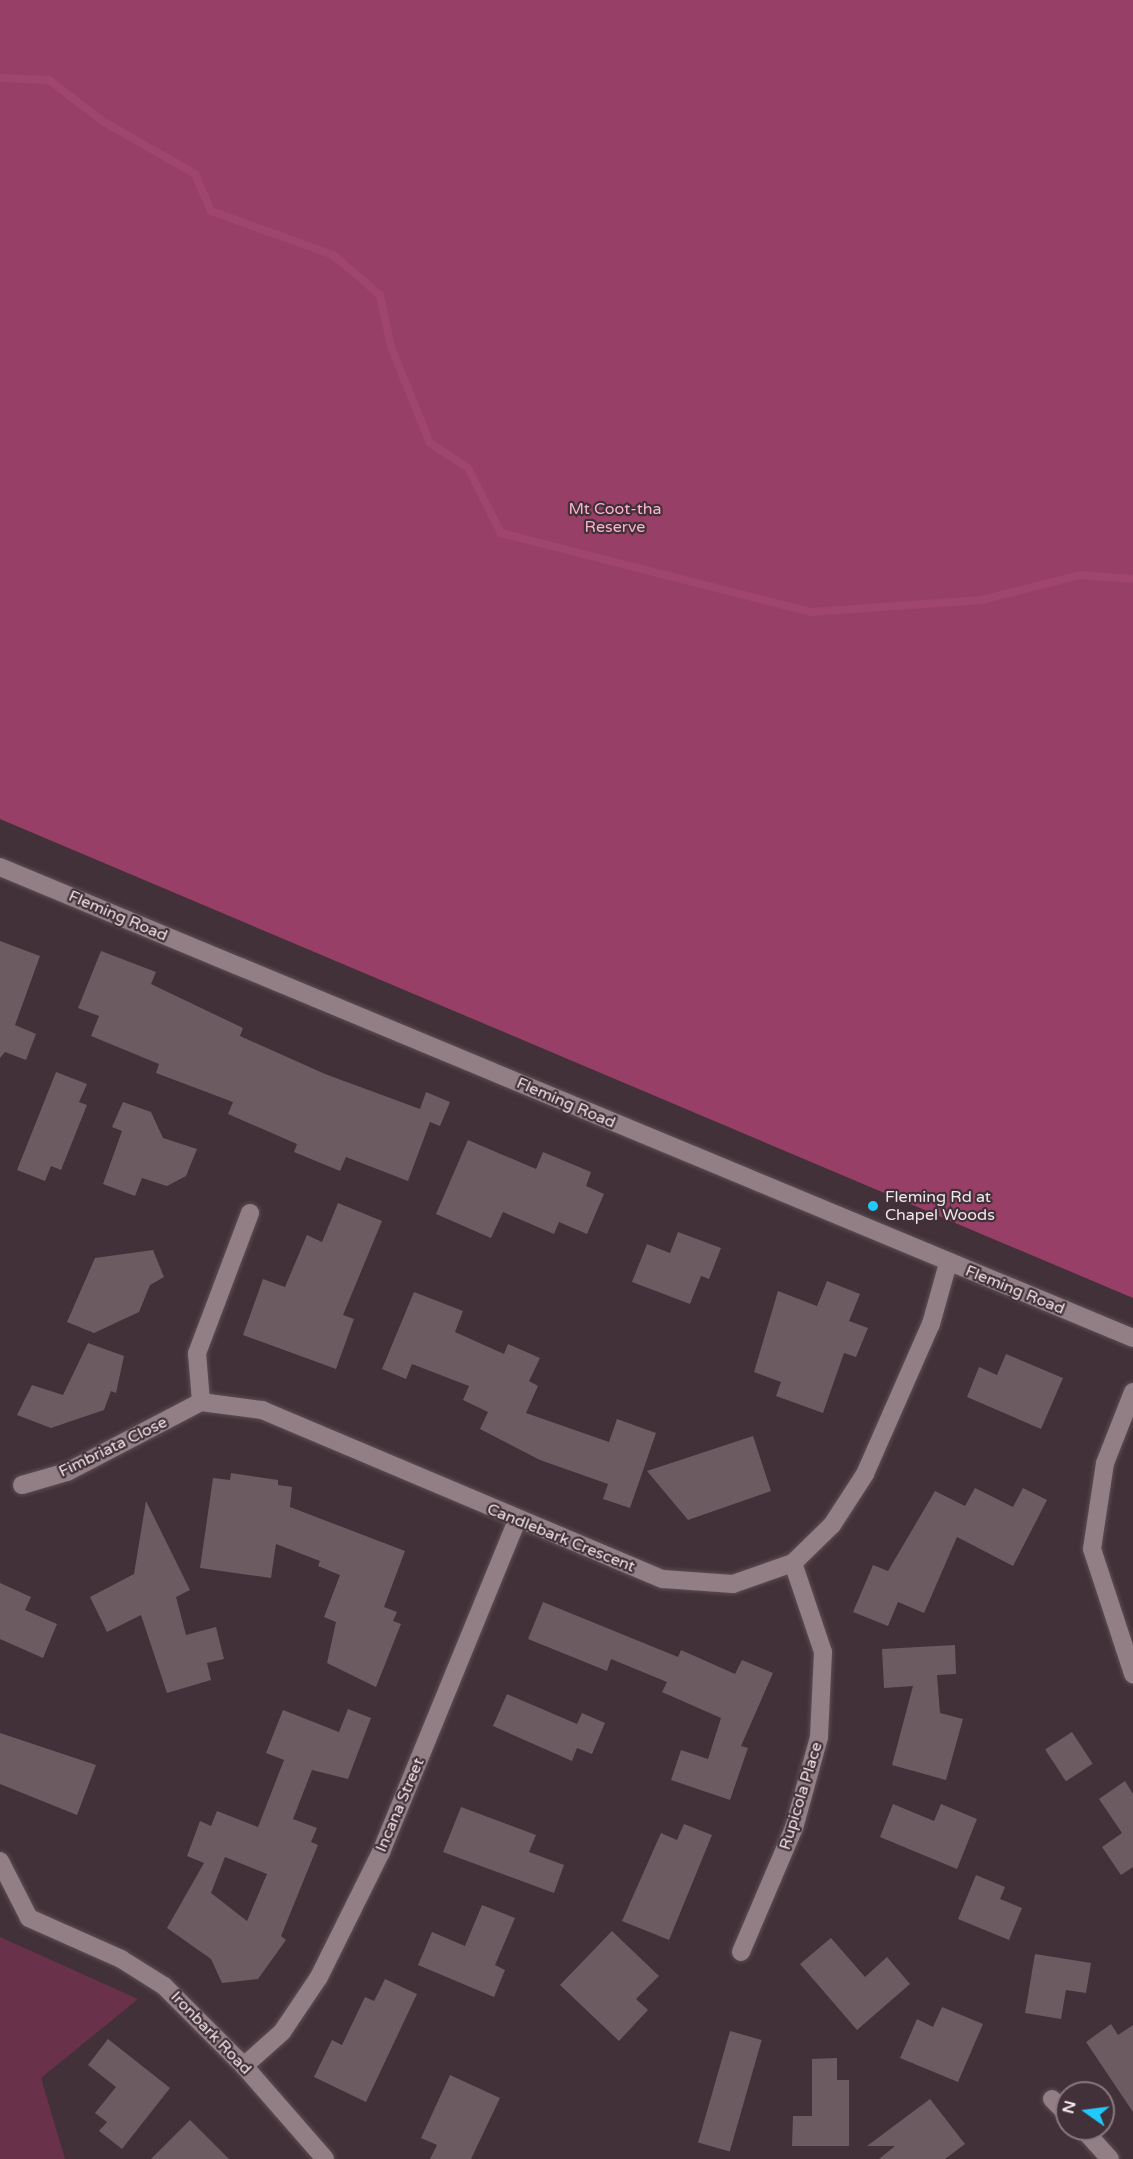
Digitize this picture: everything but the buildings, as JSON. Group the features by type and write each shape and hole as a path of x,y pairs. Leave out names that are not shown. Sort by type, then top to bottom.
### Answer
{"street":[{"name":"Fleming Road","path":"0,867 1133,1338"},
{"path":"201,1402 197,1353 250,1213"},
{"name":"Candlebark Crescent","path":"201,1402 262,1410 516,1521 663,1579 733,1584 793,1563 832,1525 865,1474 931,1324 948,1263"},
{"path":"1133,1392 1105,1463 1092,1549 1133,1674"},
{"name":"Fimbriata Close","path":"22,1485 67,1473 201,1402"},
{"name":"Incana Street","path":"244,2066 282,2032 329,1956 381,1852 516,1521"},
{"name":"Rupicola Place","path":"741,1952 794,1828 819,1737 823,1652 793,1563"},
{"name":"Ironbark Road","path":"0,1862 14,1880 8,1901 47,1930 121,1959 164,1986 244,2066 324,2159"},
{"path":"1052,2099 1055,2102"},
{"path":"1094,2141 1110,2159"}],"shaded area":[{"path":"0,1937 138,1999 41,2078 65,2159 0,2159"}],"green space":[{"name":"Mt Coot-tha Reserve","path":"0,0 1133,0 1133,1298 0,819"}],"waterway":[{"path":"0,78 49,80 104,122 195,174 211,211 333,255 380,295 391,347 430,443 468,468 501,533 811,612 982,600 1081,575 1133,579"}],"place":[{"name":"Fleming Rd at Chapel Woods","path":"873,1206"}]}
